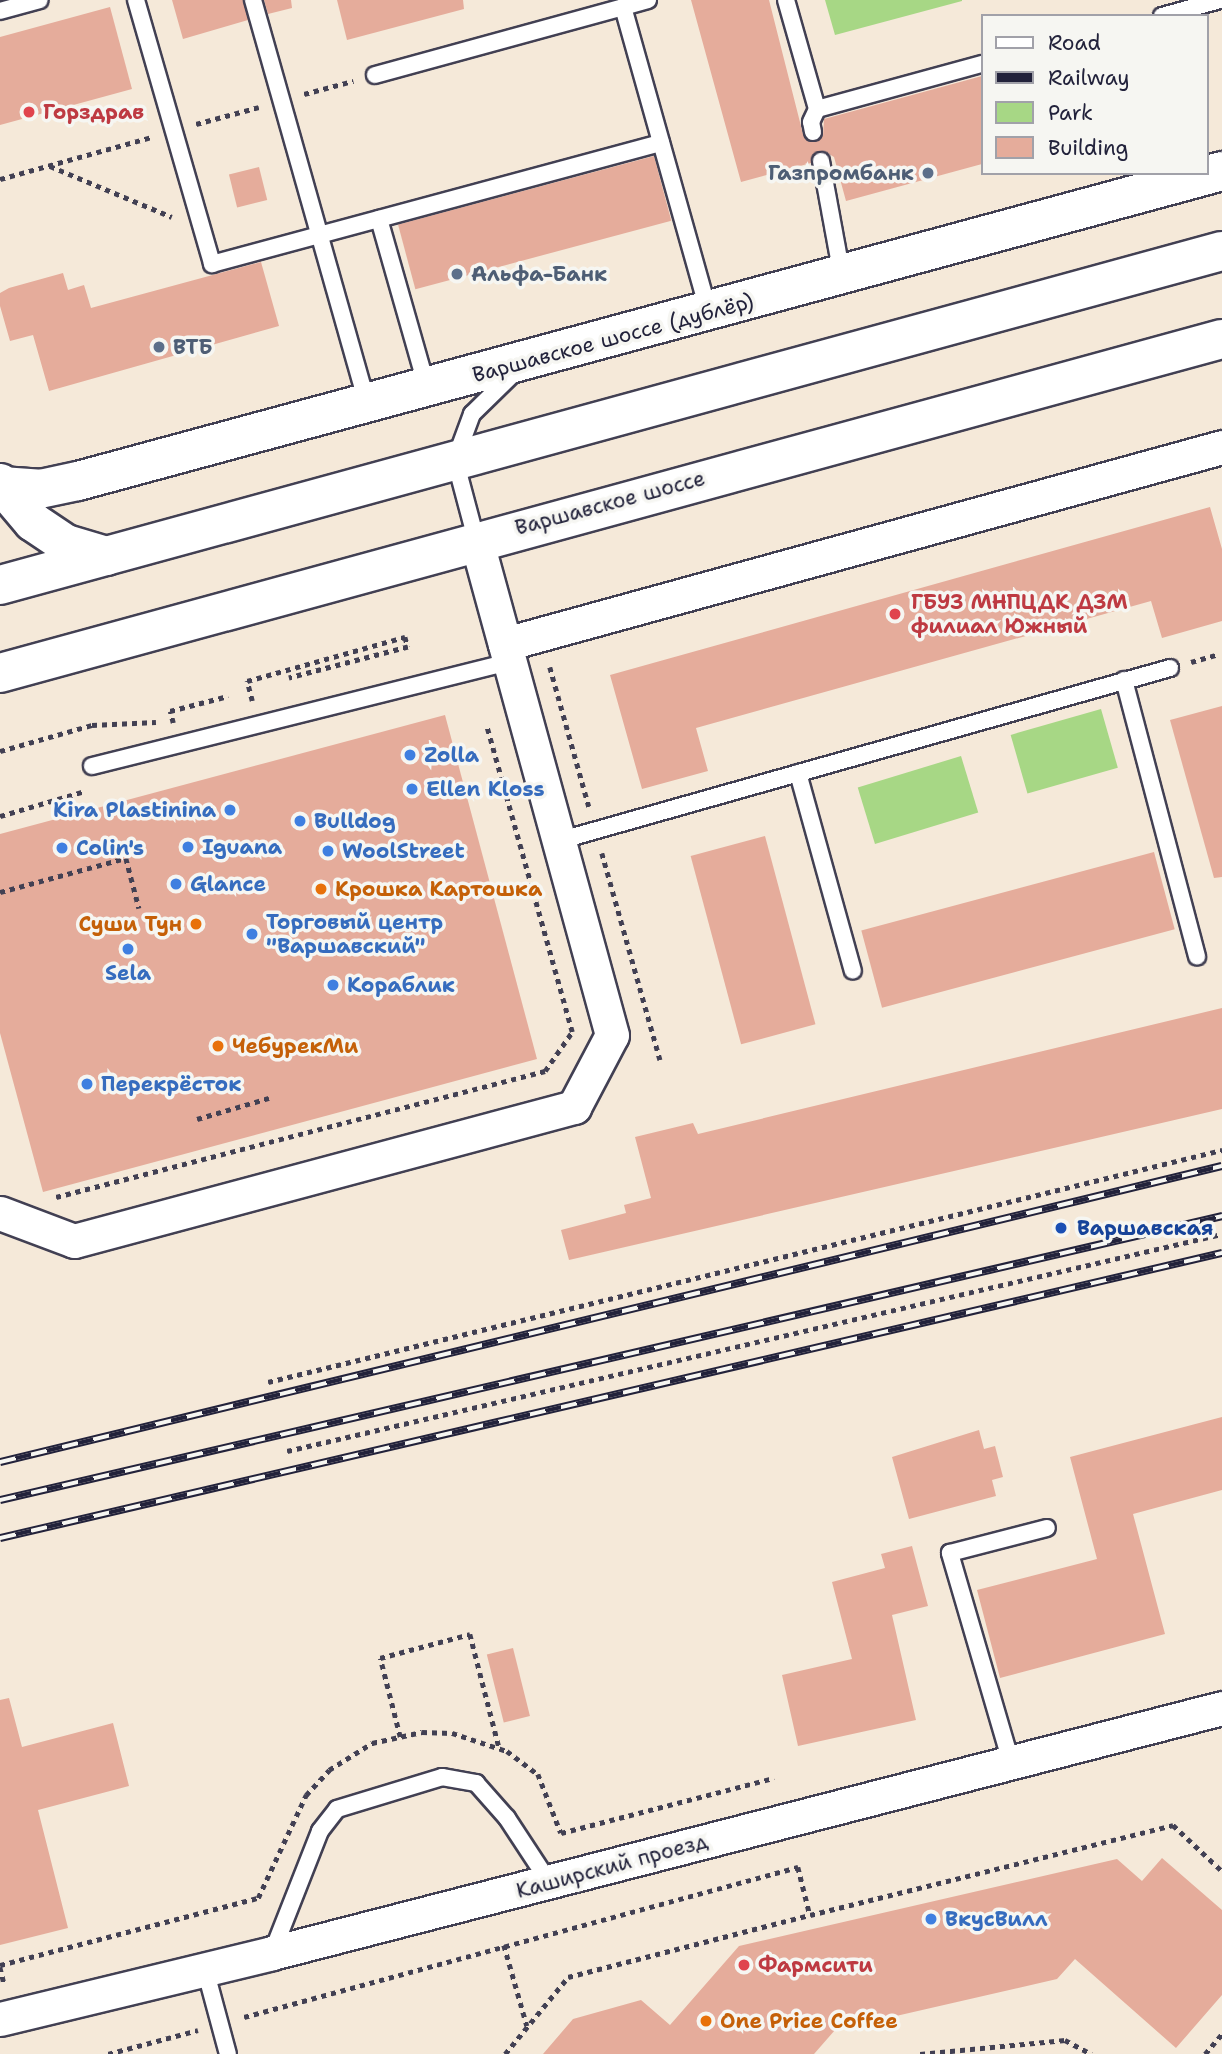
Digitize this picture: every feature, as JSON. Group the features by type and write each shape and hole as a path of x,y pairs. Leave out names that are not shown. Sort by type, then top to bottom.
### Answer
{"main road":[{"name":"Варшавское шоссе (дублёр)","path":"1,484 40,489 78,481 522,364 1208,175"},
{"path":"0,585 1222,251"},
{"name":"Варшавское шоссе","path":"0,673 476,539 1222,338"},
{"path":"1,484 33,522 66,544 106,556"}],"street":[{"path":"507,653 1222,447"},
{"path":"0,1213 74,1241 574,1107 612,1035 476,539"},
{"name":"Каширский проезд","path":"0,2019 272,1954 1222,1707"}],"lane":[{"path":"0,11 40,0"},
{"path":"136,0 212,264 661,143"},
{"path":"253,0 367,403"},
{"path":"375,75 648,0"},
{"path":"786,0 817,109 811,122 813,132"},
{"path":"1169,14 1220,0"},
{"path":"623,7 708,312"},
{"path":"817,109 981,64"},
{"path":"821,160 843,277"},
{"path":"379,219 427,387"},
{"path":"476,539 454,460 471,414 522,364"},
{"path":"92,766 507,653"},
{"path":"558,841 1170,668"},
{"path":"1124,680 1198,957"},
{"path":"798,773 853,971"},
{"path":"1011,1762 950,1553 1047,1528"},
{"path":"272,1954 320,1831 337,1809 442,1777 476,1783 507,1818 549,1882"},
{"path":"205,1969 228,2054"}],"path":[{"path":"49,165 201,229"},
{"path":"239,704 252,701 247,681 405,637 408,648 289,678"},
{"path":"170,711 228,696"},
{"path":"0,751 92,725 186,718"},
{"path":"48,1199 545,1071 572,1032 487,727"},
{"path":"0,892 126,858 139,908"},
{"path":"197,1118 269,1098"},
{"path":"268,1382 1222,1150"},
{"path":"287,1451 1222,1234"},
{"path":"400,1737 380,1658 470,1634 499,1748"},
{"path":"0,1965 258,1898 306,1795 329,1770 361,1750 400,1737 452,1733 499,1748 538,1774 561,1833 774,1778"},
{"path":"505,2054 568,1977 810,1915 1173,1825 1222,1871"},
{"path":"108,2054 797,1867 810,1915"},
{"path":"504,1945 527,2027"},
{"path":"1205,2054 1222,2034"},
{"path":"920,2054 1065,2040 1091,2054"}],"green space":[{"path":"825,0 962,0 962,1 835,35"},
{"path":"1101,709 1118,768 1027,794 1011,735"},
{"path":"961,756 978,812 875,844 858,788"}],"building":[{"path":"172,0 243,0 248,20 183,39"},
{"path":"264,0 291,0 292,8 268,14"},
{"path":"337,0 463,0 464,9 347,40"},
{"path":"691,0 769,0 803,134 810,142 823,136 824,119 981,76 981,164 846,201 834,157 824,151 814,154 811,163 741,182"},
{"path":"110,7 132,89 0,125 0,37"},
{"path":"654,156 671,221 415,289 398,225"},
{"path":"259,167 267,200 237,207 229,174"},
{"path":"261,262 279,326 49,391 33,335 10,341 0,306 0,293 9,288 63,273 68,290 84,285 91,308"},
{"path":"1210,507 1222,549 1222,621 1162,638 1151,601 696,728 708,771 642,789 610,675"},
{"path":"1222,706 1222,877 1214,878 1170,720"},
{"name":"Торговый центр \"Варшавский\"","path":"445,715 537,1059 43,1192 0,1033 0,834"},
{"path":"765,836 815,1024 741,1044 691,856"},
{"path":"1154,852 1175,929 882,1008 861,930"},
{"path":"1222,1008 1222,1109 569,1260 561,1230 626,1213 624,1205 651,1198 635,1137 693,1123 698,1134"},
{"path":"1222,1417 1222,1490 1133,1514 1165,1634 1000,1678 977,1590 1097,1559 1070,1457"},
{"path":"979,1430 984,1449 995,1446 1003,1477 992,1480 996,1496 909,1519 892,1457"},
{"path":"912,1546 928,1606 892,1615 916,1720 798,1746 782,1675 852,1659 832,1582 885,1568 881,1554"},
{"path":"513,1648 530,1716 504,1722 487,1655"},
{"path":"9,1698 22,1747 113,1723 129,1786 38,1810 68,1928 0,1945 0,1700"},
{"path":"1162,1858 1222,1910 1222,1995 1176,2048 1075,1959 1057,1979 835,2030 814,2054 543,2054 573,2019 641,2000 670,2025 739,1946 1117,1859 1142,1881"}],"railway":[{"path":"0,1462 1222,1166"},
{"path":"0,1500 1222,1216"},
{"path":"0,1538 1222,1253"}],"place":[{"name":"Горздрав","path":"29,112"},
{"name":"Газпромбанк","path":"928,173"},
{"name":"Альфа-Банк","path":"457,274"},
{"name":"ВТБ","path":"159,347"},
{"name":"ГБУЗ МНПЦДК ДЗМ филиал Южный","path":"895,614"},
{"name":"Zolla","path":"410,755"},
{"name":"Ellen Kloss","path":"412,789"},
{"name":"Kira Plastinina","path":"230,810"},
{"name":"Bulldog","path":"300,821"},
{"name":"Iguana","path":"188,847"},
{"name":"Colin's","path":"62,848"},
{"name":"WoolStreet","path":"328,851"},
{"name":"Glance","path":"176,884"},
{"name":"Крошка Картошка","path":"321,889"},
{"name":"Суши Тун","path":"196,924"},
{"name":"Торговый центр \"Варшавский\"","path":"252,934"},
{"name":"Sela","path":"128,949"},
{"name":"Кораблик","path":"333,985"},
{"name":"ЧебурекМи","path":"218,1046"},
{"name":"Перекрёсток","path":"87,1084"},
{"name":"Варшавская","path":"1061,1228"},
{"name":"ВкусВилл","path":"931,1919"},
{"name":"Фармсити","path":"744,1965"},
{"name":"One Price Coffee","path":"706,2021"}]}
